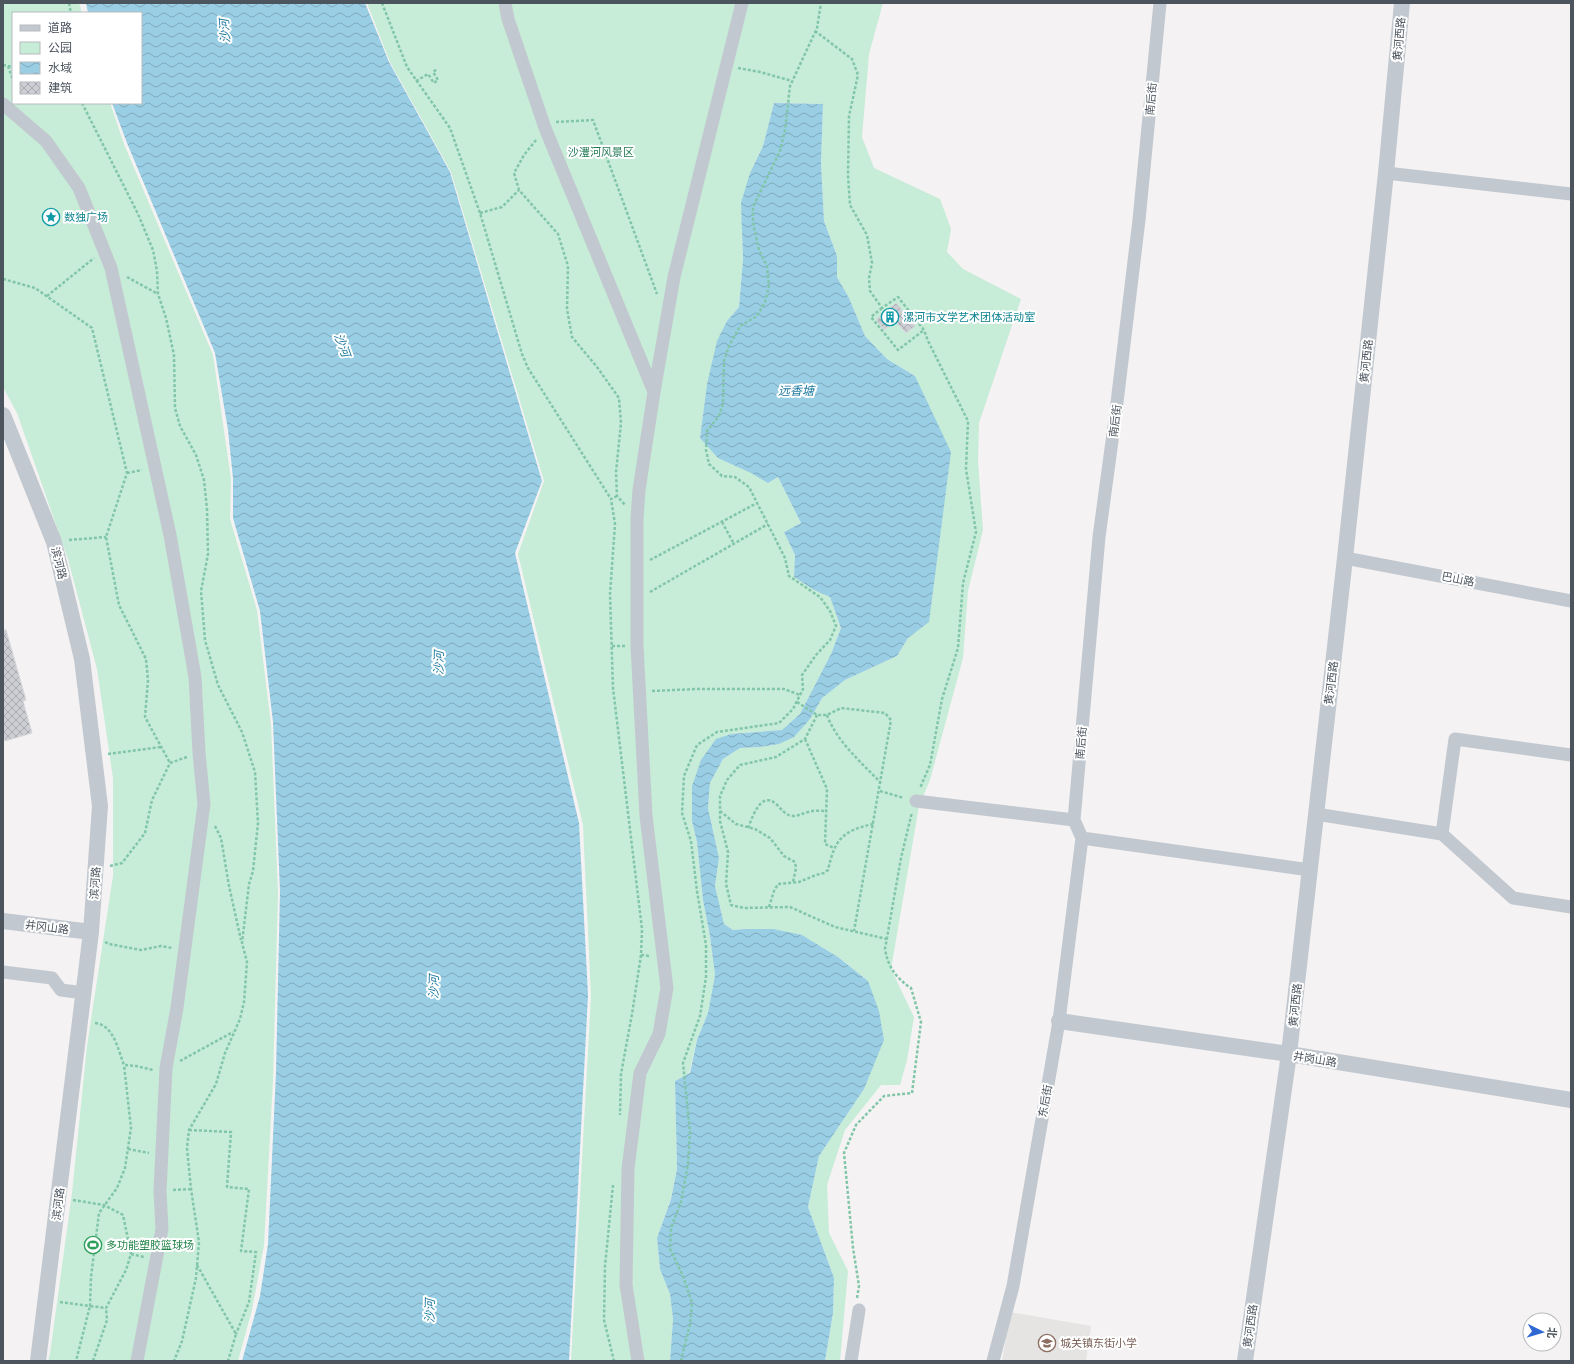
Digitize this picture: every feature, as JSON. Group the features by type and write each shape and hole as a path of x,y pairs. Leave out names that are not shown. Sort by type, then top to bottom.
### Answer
{"street":[{"path":"505,3 508,18 545,128 654,392"},
{"path":"638,1361 626,1285 628,1169 640,1073 659,1034 667,988 646,816 636,646 637,518 639,490 674,277 742,3"},
{"name":"南后街","path":"1082,838 1074,820 1099,537 1139,220 1160,3"},
{"name":"黄河西路","path":"1248,1361 1289,1054 1310,870 1386,173 1402,3"},
{"path":"3,104 46,141 79,188 111,268 170,535 195,677 199,753 204,804 185,952 166,1068 160,1191 162,1229 137,1361"},
{"path":"1386,173 1571,194"},
{"name":"滨河路","path":"3,415 54,542 82,659 100,806 91,932 38,1361"},
{"name":"巴山路","path":"1345,558 1571,600"},
{"path":"1442,834 1455,740 1571,754"},
{"path":"916,801 1074,820"},
{"path":"1316,814 1442,834 1513,898 1571,907"},
{"path":"1082,838 1310,870"},
{"name":"东后街","path":"993,1361 1013,1286 1059,1021 1082,838"},
{"name":"井冈山路","path":"3,921 91,932"},
{"path":"3,972 52,978 62,990 84,993"},
{"name":"井岗山路","path":"1059,1021 1289,1054 1571,1100"},
{"path":"850,1361 859,1310"}],"path":[{"path":"382,3 407,67 450,128 480,213 522,354 528,368 612,499 615,524 610,594 613,688 642,929 641,955 621,1074 620,1116"},
{"path":"681,1361 690,1324 692,1303 683,1276 670,1249 672,1228 681,1202 688,1164 690,1133 683,1063 700,1016 706,977 706,945 691,841 682,813 684,776 697,746 716,732 779,723 793,709 803,689 802,675 816,655 830,640 836,626 830,611 820,597 789,576 785,558 749,487 735,477 722,476 708,464 706,450 707,431 719,416 723,404 724,361 729,346 740,326 757,316 765,302 769,286 768,266 759,250 752,223 752,207 780,151 785,130 790,86 815,31 821,3"},
{"path":"815,31 852,59 858,75 849,116 848,176 850,204 867,235 872,263 869,278 870,291 882,308"},
{"path":"3,65 12,67"},
{"path":"8,66 12,77"},
{"path":"727,66 760,72 792,81"},
{"path":"416,81 428,74 434,83 438,80 433,72 437,69"},
{"path":"480,213 502,207 519,190"},
{"path":"47,296 104,250"},
{"path":"111,268 158,294"},
{"path":"3,279 35,288 92,328 127,473 106,537 119,605 146,659 148,680 145,717 170,763"},
{"path":"859,1310 856,1303 859,1286 853,1248 844,1153 856,1125 884,1096 912,1093 921,1022 911,988 899,980 887,961 885,949 909,821 930,765 942,699 958,648 963,583 976,532 966,469 968,421 924,330 898,297 871,317 898,350 924,330"},
{"path":"612,499 617,496"},
{"path":"637,568 757,503"},
{"path":"722,522 734,544"},
{"path":"637,600 768,524"},
{"path":"54,542 106,537"},
{"path":"639,692 696,689 784,689 800,695"},
{"path":"797,702 817,715 827,715 841,708 885,713 891,720 880,791 854,931"},
{"path":"817,715 805,739 776,757 740,765 727,780 720,796 720,820 728,852 726,884 731,905 744,908 790,907 835,927 887,939"},
{"path":"827,715 831,726 845,746 881,783"},
{"path":"805,739 827,789 825,844 834,848"},
{"path":"94,756 161,747"},
{"path":"95,871 122,863 145,833 152,800 170,763 199,753"},
{"path":"880,791 916,801"},
{"path":"748,828 758,806 762,802 774,802 785,814 794,816 807,812 827,811"},
{"path":"720,811 736,824 755,829 770,838 784,856 795,862 796,868 793,882"},
{"path":"214,824 221,838 229,886 242,943"},
{"path":"769,907 778,884 799,882 816,874 824,873 828,870 834,848 839,839 859,827 873,824"},
{"path":"91,932 109,944 141,950 161,946 185,952"},
{"path":"76,1361 90,1306 91,1277 99,1213 117,1188 125,1168 131,1128 124,1066 112,1034 101,1024 80,1022"},
{"path":"124,1066 136,1066 150,1070 166,1068 233,1032"},
{"path":"189,1130 231,1132 227,1187 249,1189 241,1251 256,1252 249,1302 236,1334 228,1361"},
{"path":"128,1149 162,1156"},
{"path":"613,1183 604,1266 604,1320 614,1361"},
{"path":"160,1191 190,1189"},
{"path":"58,1197 104,1205 123,1215 131,1254 126,1270 106,1308 107,1320 93,1361"},
{"path":"197,1264 236,1334"},
{"path":"46,1299 106,1308"}],"shaded area":[{"name":"城关镇东街小学","path":"1010,1312 1091,1326 1086,1361 1002,1361"}],"green space":[{"path":"3,3 79,3 82,12 12,12 12,104 110,104 124,144 213,355 231,479 230,519 257,610 271,725 278,894 273,1080 264,1245 252,1310 238,1361 48,1361 72,1193 87,1046 113,876 113,778 97,669 68,559 17,413 3,387"},
{"name":"沙澧河风景区","path":"367,3 883,3 869,54 862,137 874,168 940,199 951,229 947,252 963,269 1021,299 979,423 978,461 983,530 968,591 963,658 930,780 919,806 891,969 914,1017 907,1060 900,1085 881,1085 845,1130 827,1185 829,1233 848,1271 840,1361 825,1361 833,1313 834,1278 808,1207 819,1156 864,1089 868,981 838,957 802,935 745,929 733,930 724,924 715,886 719,858 708,808 710,783 723,759 740,748 779,744 810,719 821,698 845,680 897,656 908,638 928,622 915,376 887,359 865,336 849,298 837,277 837,256 824,221 821,163 823,104 774,103 763,146 750,173 742,233 743,259 739,307 727,321 707,384 700,438 768,483 778,477 801,523 784,532 795,555 794,577 814,590 830,597 841,628 831,654 800,714 783,730 731,734 692,821 697,842 703,900 710,936 715,975 708,1013 697,1040 689,1074 675,1081 677,1169 671,1198 657,1238 660,1269 670,1294 673,1319 670,1361 571,1361 591,996 583,825 518,554 544,481 451,172 390,62"}],"water":[{"name":"沙河","path":"86,3 365,3 389,62 450,172 542,481 515,553 579,823 588,995 569,1361 242,1361 260,1296 268,1244 276,1073 280,891 273,722 260,611 233,518 233,478 228,430 215,353 127,143 112,104 142,104 142,12 88,12"},
{"name":"远香塘","path":"774,103 823,104 821,163 824,221 837,256 837,277 849,298 865,336 887,359 915,376 951,452 929,622 908,638 897,656 845,680 822,698 810,719 794,737 779,744 740,748 723,759 710,783 708,808 719,858 715,886 724,924 733,930 773,929 802,935 838,957 868,981 879,1011 884,1040 864,1089 819,1156 808,1207 834,1278 833,1313 825,1361 670,1361 673,1319 670,1294 660,1269 657,1238 671,1199 677,1169 675,1081 690,1073 697,1040 708,1013 715,975 710,936 703,900 697,842 692,821 692,786 701,760 716,739 731,734 782,730 800,714 831,654 841,628 830,597 814,590 794,577 795,555 784,532 801,523 778,477 768,483 751,473 718,458 700,438 707,384 717,341 727,321 739,307 743,259 741,203 750,173 763,146"}],"building":[{"name":"漯河市文学艺术团体活动室","path":"896,303 915,326 906,333 895,321 884,330 876,320"},
{"path":"3,630 6,630 26,700 23,701 32,733 5,741 3,734"}],"place":[{"name":"数独广场","path":"51,217"},
{"name":"漯河市文学艺术团体活动室","path":"890,317"},
{"name":"多功能塑胶篮球场","path":"93,1245"},
{"name":"城关镇东街小学","path":"1047,1343"}]}
